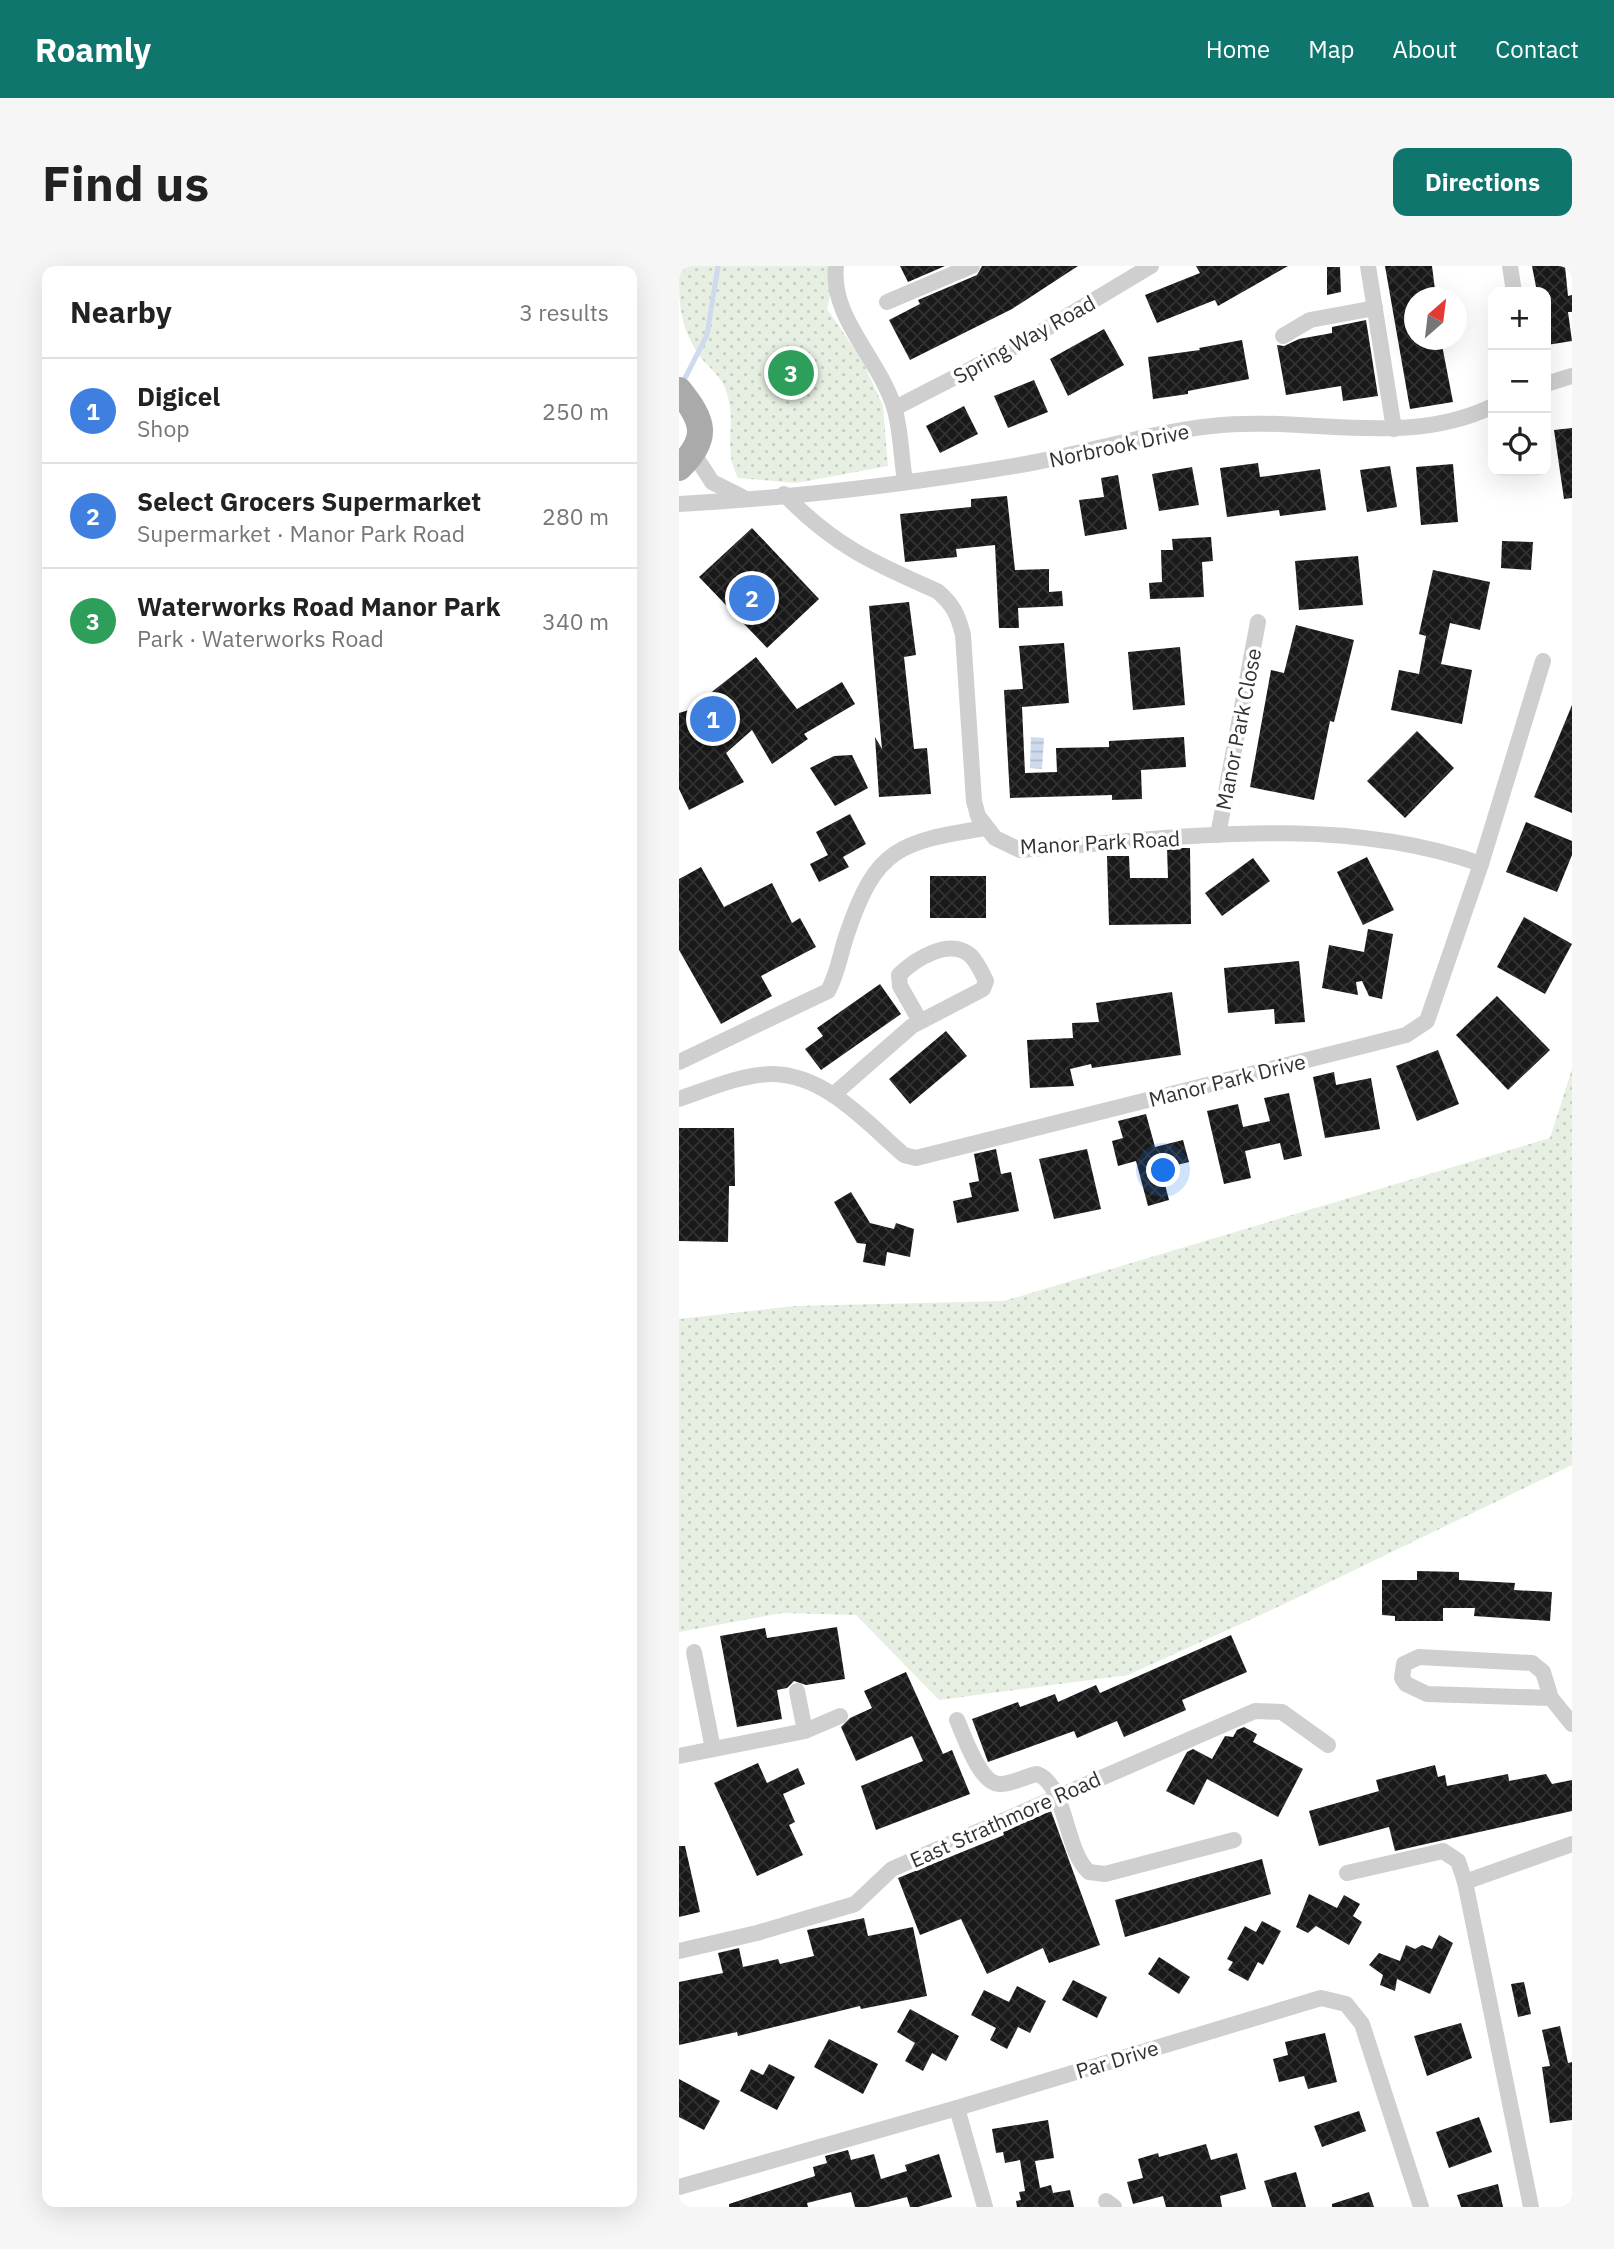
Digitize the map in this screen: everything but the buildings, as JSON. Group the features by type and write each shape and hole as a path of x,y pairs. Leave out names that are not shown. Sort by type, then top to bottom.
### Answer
{"main road":[{"path":"683,395 695,408 701,431 700,443 687,461"}],"street":[{"path":"836,266 834,284 838,305 875,363 895,408 905,481"},
{"path":"887,302 972,266"},
{"name":"Spring Way Road","path":"895,408 1029,339 1151,266"},
{"path":"1510,266 1513,287"},
{"path":"1368,267 1394,429"},
{"path":"1283,336 1311,320 1375,308"},
{"path":"1551,382 1572,376"},
{"name":"Norbrook Drive","path":"679,504 905,481 1020,465 1211,426 1248,423 1394,429 1435,426 1471,417 1488,408"},
{"path":"687,461 712,482 743,498"},
{"path":"679,1062 828,991 835,979 853,917 867,887 878,869 904,846 936,836 985,828 974,801 963,635 959,616 950,602 937,591 841,545 810,522 784,494"},
{"name":"Manor Park Close","path":"1218,835 1258,622"},
{"name":"Manor Park Drive","path":"679,1099 747,1077 774,1074 807,1082 833,1095 904,1155 916,1158 1406,1035 1427,1021 1481,864 1543,661"},
{"name":"Manor Park Road","path":"985,828 995,838 1020,850 1218,835 1319,834 1398,841 1439,849 1481,864"},
{"path":"833,1095 920,1021 983,989 986,981 971,956 956,948 944,950 908,966 899,975 900,986 920,1021"},
{"path":"694,1653 713,1749"},
{"path":"1551,1698 1427,1694 1406,1684 1402,1671 1404,1664 1419,1657 1532,1663 1543,1672 1551,1698 1572,1724"},
{"path":"797,1691 805,1731"},
{"name":"East Strathmore Road","path":"679,1951 757,1933 855,1904 892,1869 1255,1711 1282,1712 1328,1745"},
{"path":"679,1756 805,1731 840,1717"},
{"path":"957,1720 980,1770 989,1780 998,1784 1037,1774 1049,1782 1084,1867 1097,1874 1234,1840"},
{"path":"1465,1882 1572,1844"},
{"path":"1347,1873 1443,1851 1458,1861 1465,1882 1531,2207"},
{"name":"Par Drive","path":"679,2187 957,2108 1308,2001 1334,2000 1355,2013 1362,2024 1422,2207"},
{"path":"957,2108 985,2207"}],"shaded area":[{"path":"679,266 837,266 827,309 862,360 883,406 888,466 796,483 738,478 731,455 729,401 718,376 701,358 688,336 680,304"},
{"path":"1572,1069 1572,1465 1280,1606 1128,1675 939,1700 856,1615 782,1613 679,1632 679,1319 795,1306 1004,1301 1550,1138"}],"water":[{"path":"1031,737 1044,738 1042,769 1030,768"}],"waterway":[{"path":"683,382 707,335 718,266"}],"place":[{"name":"Waterworks Road Manor Park","path":"791,373"},
{"name":"Select Grocers Supermarket","path":"752,598"},
{"name":"Digicel","path":"713,719"}]}
